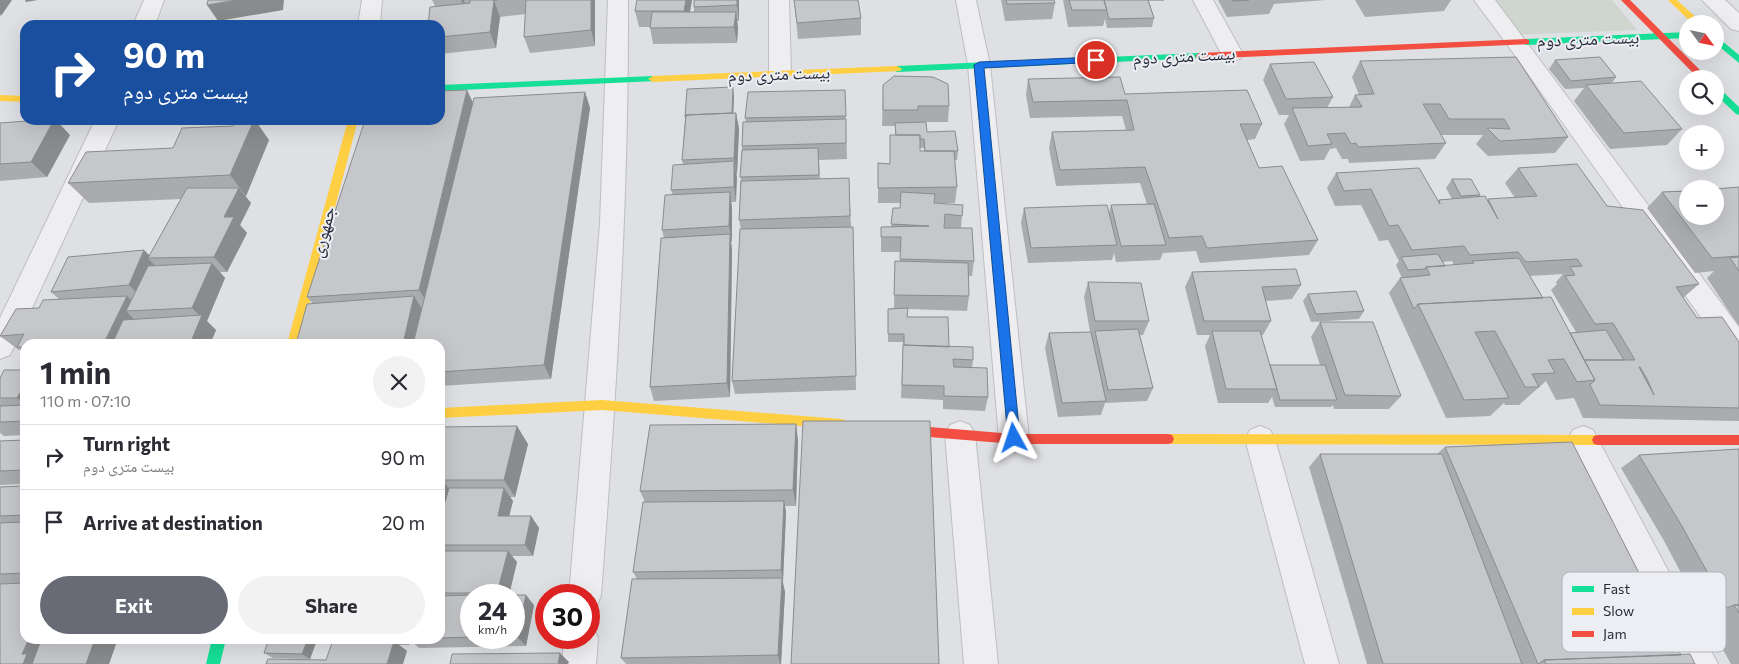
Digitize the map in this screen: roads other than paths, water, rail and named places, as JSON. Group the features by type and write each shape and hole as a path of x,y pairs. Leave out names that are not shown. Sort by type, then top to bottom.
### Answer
{"street":[{"path":"146,20 154,0"},
{"path":"370,20 372,0"},
{"path":"586,584 602,405 618,80 618,0"},
{"path":"778,0 780,74"},
{"path":"966,0 979,65 1014,438"},
{"path":"1203,0 1232,54"},
{"path":"1484,0 1517,42 1739,349"},
{"path":"1625,0 1695,70"},
{"path":"1672,0 1689,15"},
{"path":"1712,0 1739,60"},
{"name":"بیست متری دوم","path":"445,88 1679,35"},
{"path":"0,98 20,99"},
{"path":"1724,98 1739,112"},
{"path":"3,336 105,125"},
{"name":"جمهوری","path":"294,339 353,125"},
{"path":"445,413 602,405 850,425"},
{"path":"880,428 1014,438 1739,440"},
{"path":"960,434 981,664"},
{"path":"1260,439 1322,664"},
{"path":"1583,439 1653,572"},
{"path":"212,664 218,644"},
{"path":"579,664 580,649"},
{"path":"1695,652 1701,664"}]}
